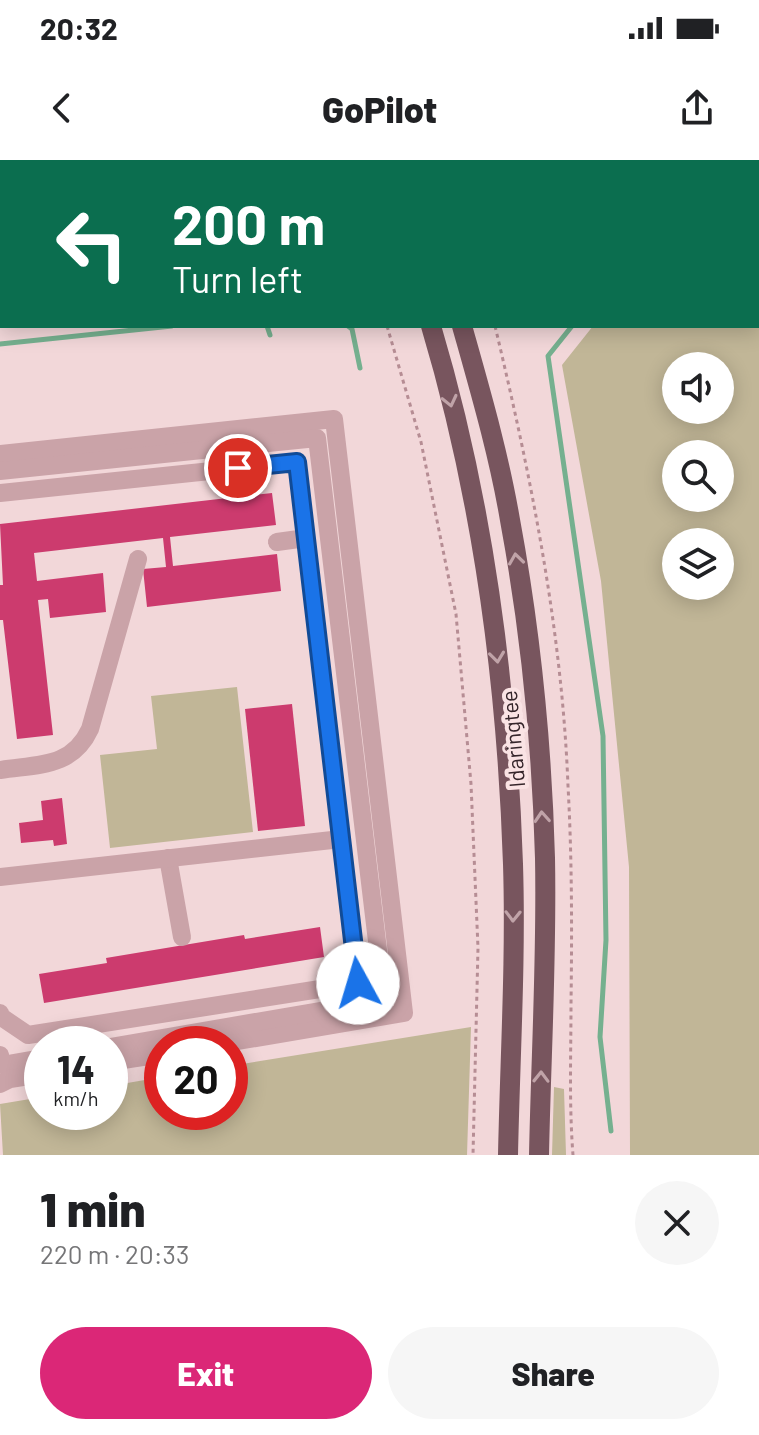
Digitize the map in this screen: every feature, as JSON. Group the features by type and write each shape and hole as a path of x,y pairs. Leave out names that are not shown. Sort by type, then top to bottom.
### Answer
{"main road":[{"name":"Idaringtee","path":"431,328 469,482 488,581 506,721 513,867 508,1155"},
{"name":"Idaringtee","path":"463,328 487,415 510,519 526,625 537,743 545,858 539,1155"}],"lane":[{"path":"0,454 334,419 404,1013 248,1039"},
{"path":"0,471 317,438 384,1000 128,1044"},
{"path":"0,493 297,462 358,983 28,1035 0,1016"},
{"path":"277,542 306,538"},
{"path":"0,770 57,762 71,756 83,744 90,729 138,559"},
{"path":"0,877 119,855 168,858 251,854 341,839"},
{"path":"168,858 182,937"},
{"path":"0,1055 2,1065 24,1061"},
{"path":"0,1084 24,1078"}],"path":[{"path":"388,328 421,442 456,614 471,784 478,948 473,1155"}],"shaded area":[{"path":"591,328 759,328 759,1155 630,1155 629,867 601,581 562,365"},
{"path":"237,687 253,832 110,848 100,755 157,749 151,696"},
{"path":"471,1027 467,1155 3,1155 0,1104 24,1100 24,1130 128,1130 128,1083 144,1080 144,1130 248,1130 248,1063"},
{"path":"554,1087 564,1089 566,1155 552,1155"}],"building":[{"path":"272,493 276,525 170,537 173,566 277,554 281,591 147,607 143,569 166,567 163,538 34,553 37,581 103,573 106,612 50,618 48,599 38,600 53,735 17,739 3,620 0,620 0,585 3,585 0,524"},
{"path":"292,704 305,826 258,831 245,709"},
{"path":"62,798 67,844 54,846 53,840 21,843 19,823 43,820 41,801"},
{"path":"320,927 324,957 44,1003 39,974 107,963 106,958 244,935 245,939"}],"waterway":[{"path":"0,344 153,328"},
{"path":"268,328 270,335"},
{"path":"351,328 360,368"},
{"path":"570,328 548,356 603,736 606,940 600,1037 611,1131"}],"route":[{"path":"238,468 297,462 358,983"}]}
